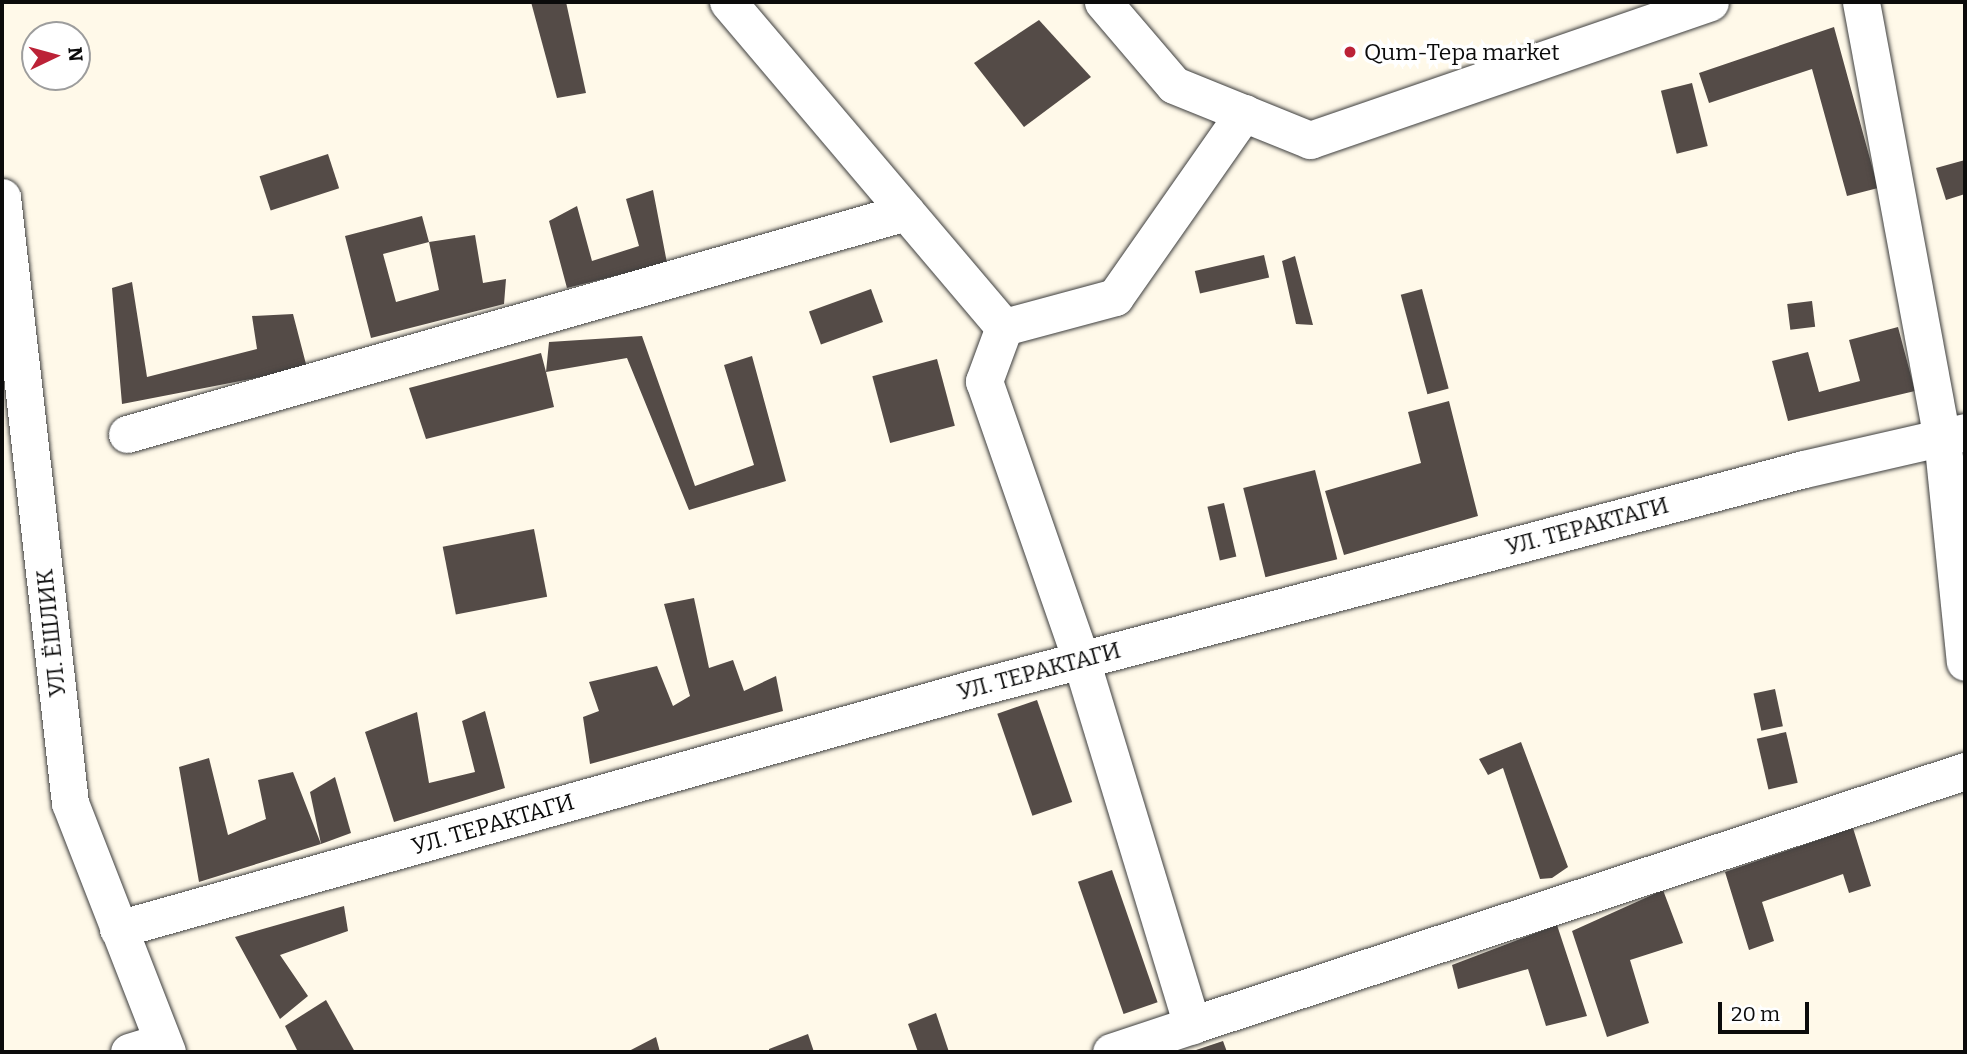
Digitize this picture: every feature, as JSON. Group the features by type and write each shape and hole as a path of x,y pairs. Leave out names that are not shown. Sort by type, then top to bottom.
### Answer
{"street":[{"path":"728,2 1004,327"},
{"path":"1103,2 1174,85 1310,140 1710,2"},
{"path":"1861,2 1954,435 1965,662"},
{"path":"1004,327 1115,296 1244,113"},
{"name":"УЛ. ЁШЛИК","path":"2,197 70,803 118,929 152,1049"},
{"path":"127,434 906,212"},
{"path":"1004,327 984,381 1082,660 1192,1025"},
{"name":"УЛ. ТЕРАКТАГИ","path":"118,929 1082,660 1954,435"},
{"path":"1111,1052 1965,771"}],"building":[{"path":"531,2 566,2 586,93 557,98"},
{"path":"1039,20 1091,77 1024,127 974,63"},
{"path":"1834,27 1878,188 1847,196 1812,69 1709,103 1699,73"},
{"path":"1692,83 1708,146 1677,154 1661,91"},
{"path":"328,154 339,188 271,210 260,176"},
{"path":"1965,160 1965,194 1946,200 1936,168"},
{"path":"653,190 667,263 567,288 549,221 577,206 592,261 639,246 626,199"},
{"path":"422,216 429,242 475,235 483,283 506,279 504,304 371,338 345,236","holes":["429,242 439,290 396,302 383,254"]},
{"path":"1264,255 1269,277 1200,293 1195,271"},
{"path":"1295,256 1313,325 1296,324 1282,261"},
{"path":"132,282 147,377 257,349 252,316 293,314 307,368 122,404 112,288"},
{"path":"871,289 883,322 821,344 809,312"},
{"path":"1422,289 1449,388 1427,394 1401,295"},
{"path":"1812,301 1815,327 1790,330 1787,304"},
{"path":"1898,327 1915,391 1788,421 1772,361 1808,352 1819,392 1860,381 1849,340"},
{"path":"642,336 695,486 754,465 724,365 752,356 786,481 689,510 627,358 546,372 549,342"},
{"path":"541,353 554,407 426,439 409,388"},
{"path":"937,359 955,426 890,443 872,376"},
{"path":"1449,401 1478,516 1344,555 1325,491 1421,463 1408,412"},
{"path":"1315,470 1337,559 1265,577 1243,488"},
{"path":"1224,503 1236,557 1220,560 1207,507"},
{"path":"534,529 547,597 456,614 443,547"},
{"path":"694,598 709,668 733,660 744,691 776,676 783,711 590,764 583,717 599,711 589,682 657,666 673,706 690,696 664,604"},
{"path":"1775,689 1783,726 1761,731 1753,694"},
{"path":"1037,700 1072,802 1032,816 997,714"},
{"path":"485,711 505,788 394,822 365,732 417,712 429,783 475,772 462,721"},
{"path":"1786,732 1798,783 1768,789 1757,739"},
{"path":"1521,742 1568,867 1552,878 1540,879 1503,768 1488,775 1479,759"},
{"path":"209,758 228,835 266,819 258,780 293,772 321,844 199,882 179,767"},
{"path":"335,777 351,833 321,844 310,792"},
{"path":"1853,828 1871,886 1849,893 1843,874 1762,902 1774,941 1749,950 1725,872"},
{"path":"1112,870 1158,1002 1124,1014 1078,882"},
{"path":"1663,890 1683,943 1630,960 1649,1023 1607,1037 1572,931"},
{"path":"344,906 348,931 280,955 308,996 280,1019 235,937"},
{"path":"1557,925 1587,1016 1546,1026 1528,969 1458,989 1452,965"},
{"path":"326,1000 355,1052 298,1052 285,1026"},
{"path":"936,1013 949,1052 918,1052 908,1024"},
{"path":"808,1034 814,1052 769,1052 769,1049"},
{"path":"656,1037 660,1052 627,1052"},
{"path":"1223,1041 1227,1052 1190,1052"}],"place":[{"name":"Qum-Tepa market","path":"1350,52"}]}
